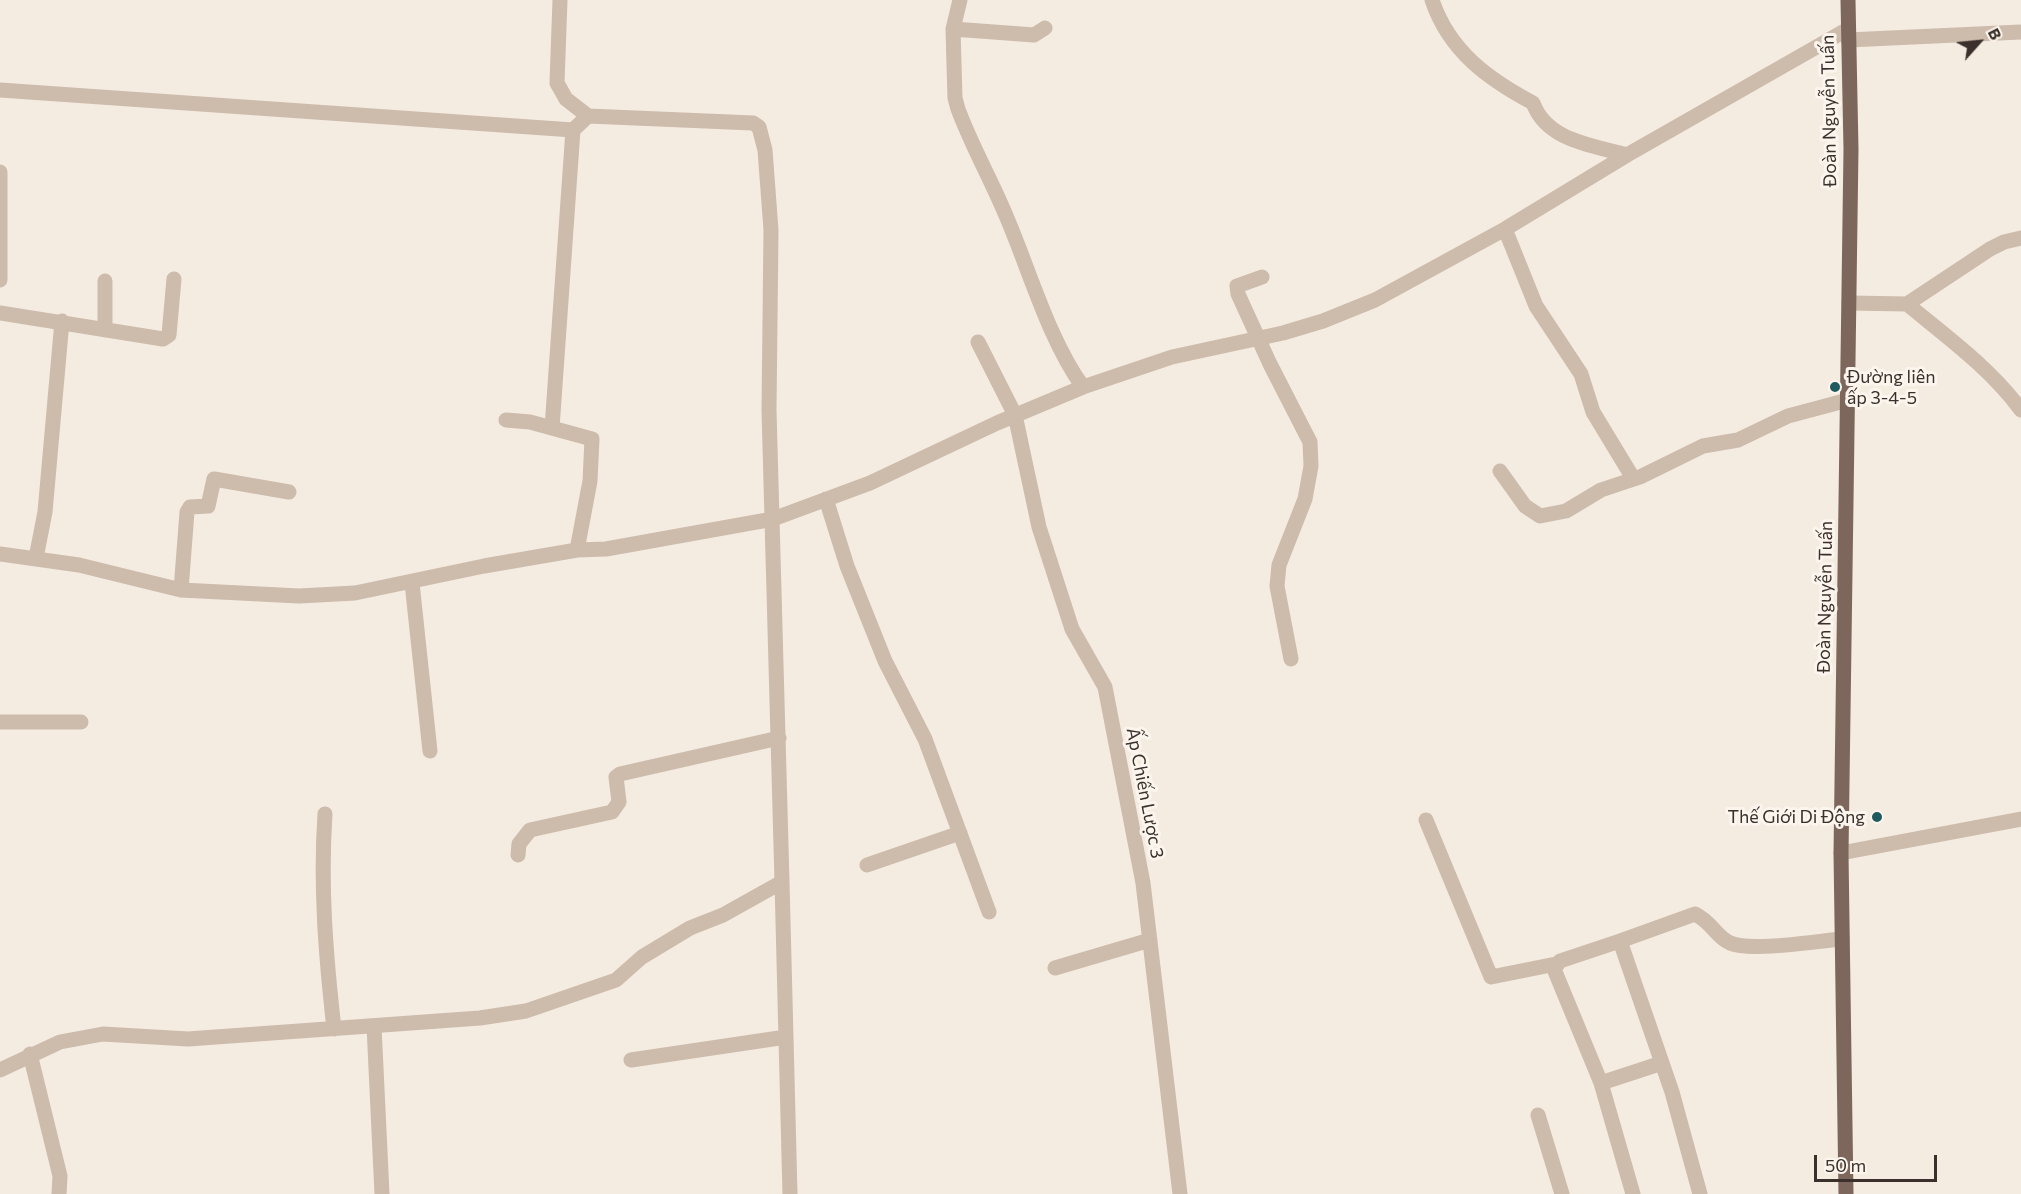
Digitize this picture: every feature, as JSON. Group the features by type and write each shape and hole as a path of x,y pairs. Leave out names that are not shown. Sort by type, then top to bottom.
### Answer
{"main road":[{"name":"Đoàn Nguyễn Tuấn","path":"1846,1194 1841,853 1851,149 1848,0"}],"street":[{"path":"560,0 557,83 566,99 588,116 753,123 762,133 771,230 769,410 790,1194"},
{"path":"960,0 953,29 955,98 958,109 1005,213 1054,334 1070,369 1083,387"},
{"path":"1432,0 1440,25 1466,56 1492,80 1533,103 1537,115 1546,126 1558,134 1627,155"},
{"path":"953,29 1034,35 1045,28"},
{"path":"0,554 36,558 181,590 299,596 355,593 412,583 484,566 577,550 606,549 772,519 870,483 1015,415 1083,387 1172,357 1323,321 1375,300 1505,230 1627,155 1848,35 2021,32"},
{"path":"0,90 573,130"},
{"path":"552,428 573,130 588,116"},
{"path":"0,172 0,280"},
{"path":"1505,230 1536,306 1581,374 1593,412 1633,478"},
{"path":"1849,303 1907,304 1990,249 2004,242 2021,238"},
{"path":"1262,277 1237,286 1238,294 1311,442 1311,466 1305,499 1278,565 1277,586 1291,658"},
{"path":"0,313 37,320 62,321 164,339 169,335 174,279"},
{"path":"105,281 105,330"},
{"path":"1907,304 1968,354 2000,384 2021,410"},
{"path":"36,558 45,512 62,321"},
{"name":"Ấp Chiến Lược 3","path":"978,342 1015,415 1048,562 1072,629 1105,687 1143,883 1140,943 1180,1194"},
{"path":"1500,471 1524,506 1540,516 1566,511 1601,490 1640,477 1703,446 1738,440 1788,416 1848,400"},
{"path":"506,420 552,428 590,438 593,444 590,481 577,550"},
{"path":"181,590 187,512 190,507 208,506 214,479 289,492"},
{"path":"826,499 847,566 885,661 925,739 989,912"},
{"path":"412,583 430,751"},
{"path":"0,722 81,722"},
{"path":"518,855 519,844 530,830 612,812 619,802 615,784 616,777 620,774 779,738"},
{"path":"325,814 321,860 326,962 334,1029"},
{"path":"1841,853 2021,819"},
{"path":"1426,820 1451,877 1488,974 1497,978 1556,964 1695,914 1708,921 1721,938 1732,944 1750,946 1842,939"},
{"path":"867,865 960,833"},
{"path":"0,1070 30,1054 60,1042 103,1034 188,1039 480,1018 526,1011 616,980 642,957 690,928 723,915 782,882"},
{"path":"1620,941 1662,1063 1700,1194"},
{"path":"1055,968 1140,943"},
{"path":"1556,964 1554,969 1601,1083 1633,1194"},
{"path":"374,1026 382,1194"},
{"path":"631,1060 786,1038"},
{"path":"30,1054 60,1176 59,1194"},
{"path":"1601,1083 1662,1063"},
{"path":"1538,1115 1562,1194"}],"place":[{"name":"Đường liên ấp 3-4-5","path":"1835,387"},
{"name":"Thế Giới Di Động","path":"1877,817"}]}
